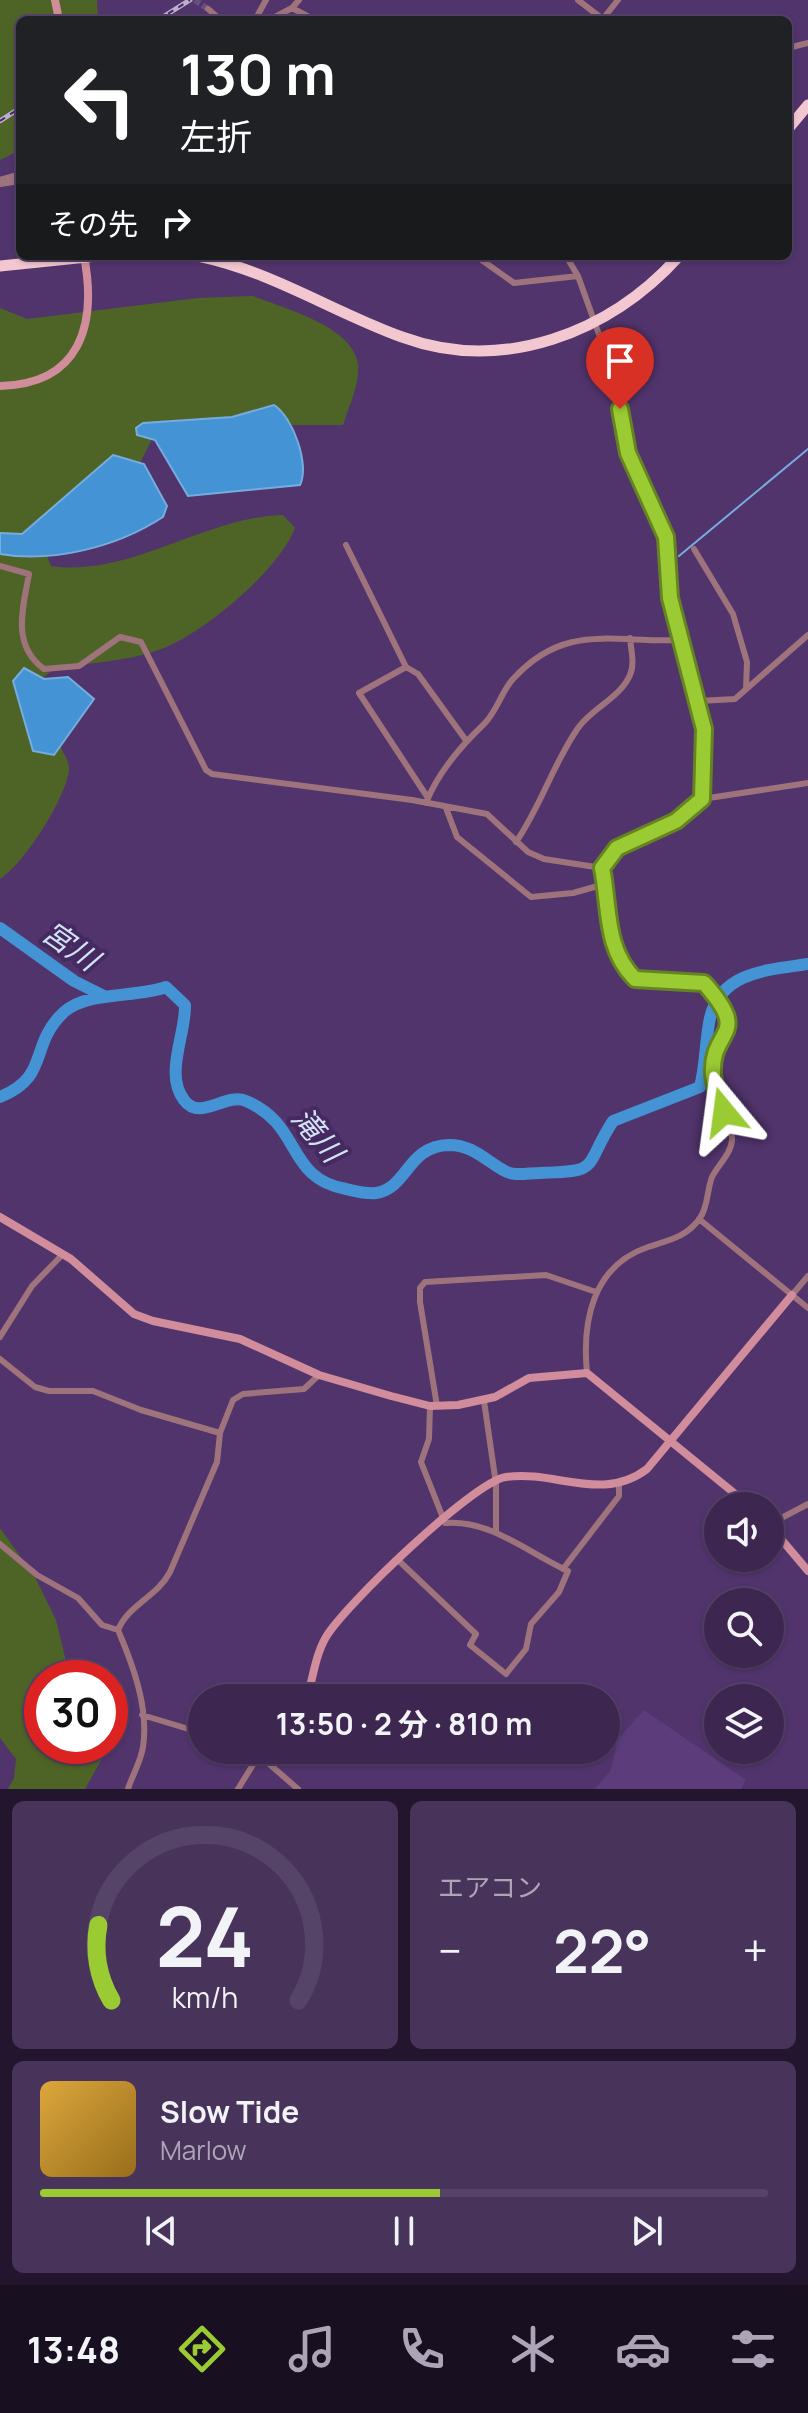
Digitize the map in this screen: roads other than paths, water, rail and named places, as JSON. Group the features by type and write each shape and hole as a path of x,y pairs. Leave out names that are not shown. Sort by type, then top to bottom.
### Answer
{"highway":[{"path":"792,124 808,105"},
{"path":"0,266 56,260"},
{"path":"212,260 269,277 403,338 446,348 477,351 522,348 564,338 635,299 675,260"}],"street":[{"path":"277,16 292,8 299,0"},
{"path":"578,0 598,16"},
{"path":"292,8 307,16"},
{"path":"208,9 216,16"},
{"path":"0,386 25,384 50,375 78,346 90,304 84,260"},
{"path":"482,260 514,283 578,276"},
{"path":"568,260 578,276 611,368 628,453 666,537 670,598 704,729 702,799"},
{"path":"346,545 406,667 418,674 465,739"},
{"path":"694,549 733,614 747,662 746,689"},
{"path":"0,566 29,574 21,632 31,656 44,669 79,666 120,637 141,642 206,770 212,774 427,800 446,808 487,814 516,842 544,859 602,868"},
{"path":"699,701 735,699 808,635"},
{"path":"427,800 465,739 483,725 510,682 555,646 583,638 679,640"},
{"path":"516,842 545,796 560,759 579,726 618,692 630,676 633,664 630,638"},
{"path":"406,667 359,693 427,800"},
{"path":"587,1373 587,1324 596,1292 630,1256 677,1238 699,1219 714,1174 731,1147 732,1135 713,1074 716,1053 728,1030 729,1020 704,983 647,982 635,979 626,970 607,925 602,868 617,848 676,821 702,799 808,783"},
{"path":"446,808 464,844 531,897 573,893 605,884"},
{"path":"0,1217 63,1254 134,1314 153,1321 240,1339 319,1375 434,1406 484,1401 529,1378 546,1373 587,1373 733,1492"},
{"path":"699,1219 808,1308"},
{"path":"0,1337 32,1286 63,1254"},
{"path":"398,1560 476,1634 470,1645 506,1674 526,1649 531,1624 563,1586 568,1571 496,1531 463,1521 445,1523 442,1518 421,1462 429,1439 434,1406 420,1288 425,1282 546,1275 596,1292"},
{"path":"311,1684 326,1636 442,1518 495,1479 523,1476 588,1486 619,1484 647,1469 808,1276"},
{"path":"0,1359 35,1387 59,1392 93,1391 141,1410 220,1433"},
{"path":"118,1630 131,1610 162,1588 217,1462 220,1433 230,1406 238,1396 304,1389 319,1375"},
{"path":"484,1401 495,1479 496,1531"},
{"path":"563,1569 619,1496 619,1484"},
{"path":"784,1517 808,1504"},
{"path":"784,1542 808,1571"},
{"path":"0,1544 37,1575 78,1598 102,1625 118,1630 130,1657 142,1715 143,1748 128,1789"},
{"path":"142,1715 188,1729"},
{"path":"238,1789 251,1764"},
{"path":"272,1764 298,1789"}],"water":[{"path":"274,405 287,420 298,442 303,466 300,485 188,496 155,440 137,435 136,428 143,423 232,417"},
{"path":"113,455 144,464 167,506 163,517 126,537 84,550 41,556 0,554 0,533 22,534"},
{"path":"24,668 44,679 68,677 94,699 54,755 33,751 13,681"}],"waterway":[{"path":"679,556 808,449"},
{"name":"宮川","path":"0,928 74,981 104,996"},
{"name":"滝川","path":"0,1097 26,1080 53,1025 74,1005 166,987 185,1005 176,1066 178,1090 184,1100 190,1106 205,1108 238,1099 264,1111 287,1136 303,1163 327,1183 368,1193 387,1190 424,1152 449,1145 471,1150 512,1173 573,1171 593,1158 613,1121 700,1087 710,1018 724,991 736,982 763,971 808,964"}],"tunnel":[{"path":"195,0 208,9"}],"railway":[{"path":"164,16 190,0"},
{"path":"0,121 16,111"}]}
